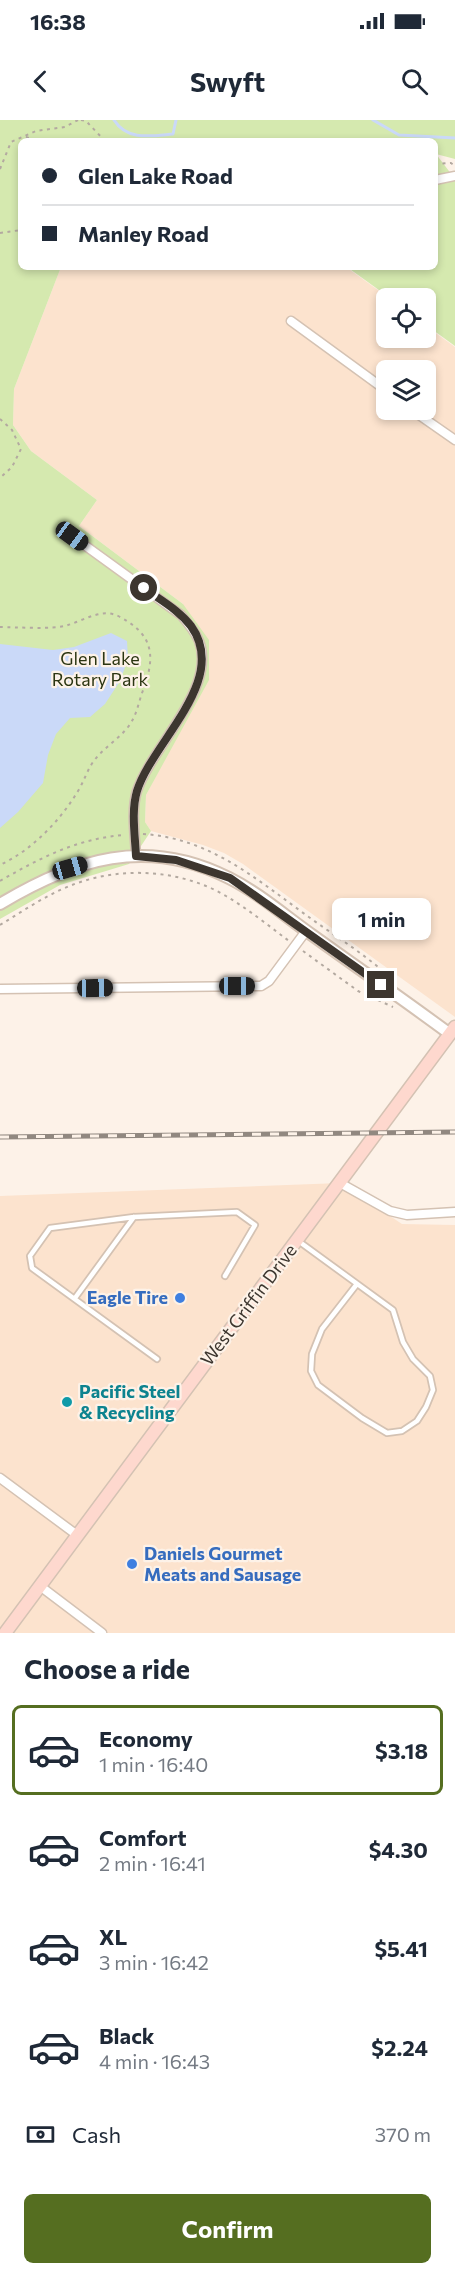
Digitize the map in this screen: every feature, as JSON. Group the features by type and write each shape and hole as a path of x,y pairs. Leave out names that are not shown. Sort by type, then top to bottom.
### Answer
{"main road":[{"name":"West Griffin Drive","path":"5,1633 452,1030"}],"street":[{"path":"438,179 455,176"},
{"path":"291,321 376,383"},
{"path":"426,420 455,440"},
{"path":"72,536 181,615 191,626 201,648 202,668 198,686 151,762 136,793 136,856"},
{"path":"0,903 70,868 112,858 136,856 176,860 230,878 419,1012 452,1030"},
{"path":"0,989 261,986 269,981 306,931"},
{"path":"340,1183 390,1211 407,1215 455,1212"},
{"path":"0,1478 77,1535"},
{"path":"39,1586 102,1633"}],"lane":[{"path":"157,1359 32,1268 30,1256 50,1228 134,1217 237,1212 255,1225 225,1276"},
{"path":"75,1298 134,1217"},
{"path":"297,1240 393,1310 403,1342 413,1359 430,1376 433,1390 426,1407 417,1421 402,1431 387,1433 362,1418 318,1385 311,1371 312,1354 322,1329 357,1284"}],"path":[{"path":"23,138 36,131 65,127 79,120 86,121 102,138"},
{"path":"0,169 11,142 18,140"},
{"path":"438,164 451,163 455,166"},
{"path":"0,233 18,230"},
{"path":"0,419 12,430 21,449 12,467 0,478"},
{"path":"0,627 61,627 103,613 111,613 120,617 147,638 152,664 134,718 127,728 101,752 69,804 47,831 20,854 0,865"},
{"path":"0,881 35,861 70,846 111,836 135,834 172,839 225,858 278,894 384,973"},
{"path":"0,925 78,883 116,874 148,873 180,878 218,892 238,903 358,991 393,1007 419,1012"}],"shaded area":[{"path":"60,270 350,270 376,289 376,348 436,348 436,333 455,347 455,1017 243,864 203,845 151,831 145,822 146,795 167,755 183,604 79,526 97,500 31,451 13,425 14,389"},
{"path":"340,1183 402,1224 455,1225 455,1633 0,1633 0,1196"}],"green space":[{"name":"Glen Lake Rotary Park","path":"0,120 455,120 455,159 438,155 438,138 18,138 18,270 60,270 14,389 13,425 31,451 97,500 79,526 183,604 209,640 209,680 146,795 145,822 151,831 129,864 60,885 0,919"},
{"name":"Glen Lake Rotary Park","path":"438,157 455,179 455,346 436,332 436,288 376,288 351,270 438,270"}],"water":[{"path":"111,633 127,641 128,659 120,681 105,704 90,717 70,718 56,734 48,755 43,783 18,812 0,828 0,644 53,650 74,647"}],"waterway":[{"path":"114,120 119,127 140,136 173,134 176,120"},
{"path":"373,120 399,135 455,138"}],"railway":[{"path":"0,1137 455,1132"}],"place":[{"name":"Eagle Tire","path":"180,1298"},
{"name":"Pacific Steel & Recycling","path":"67,1402"},
{"name":"Daniels Gourmet Meats and Sausage","path":"132,1564"}],"route":[{"path":"144,588 181,615 191,626 199,641 202,668 198,686 151,762 136,793 134,817 136,856 176,860 230,878 381,985"}]}
